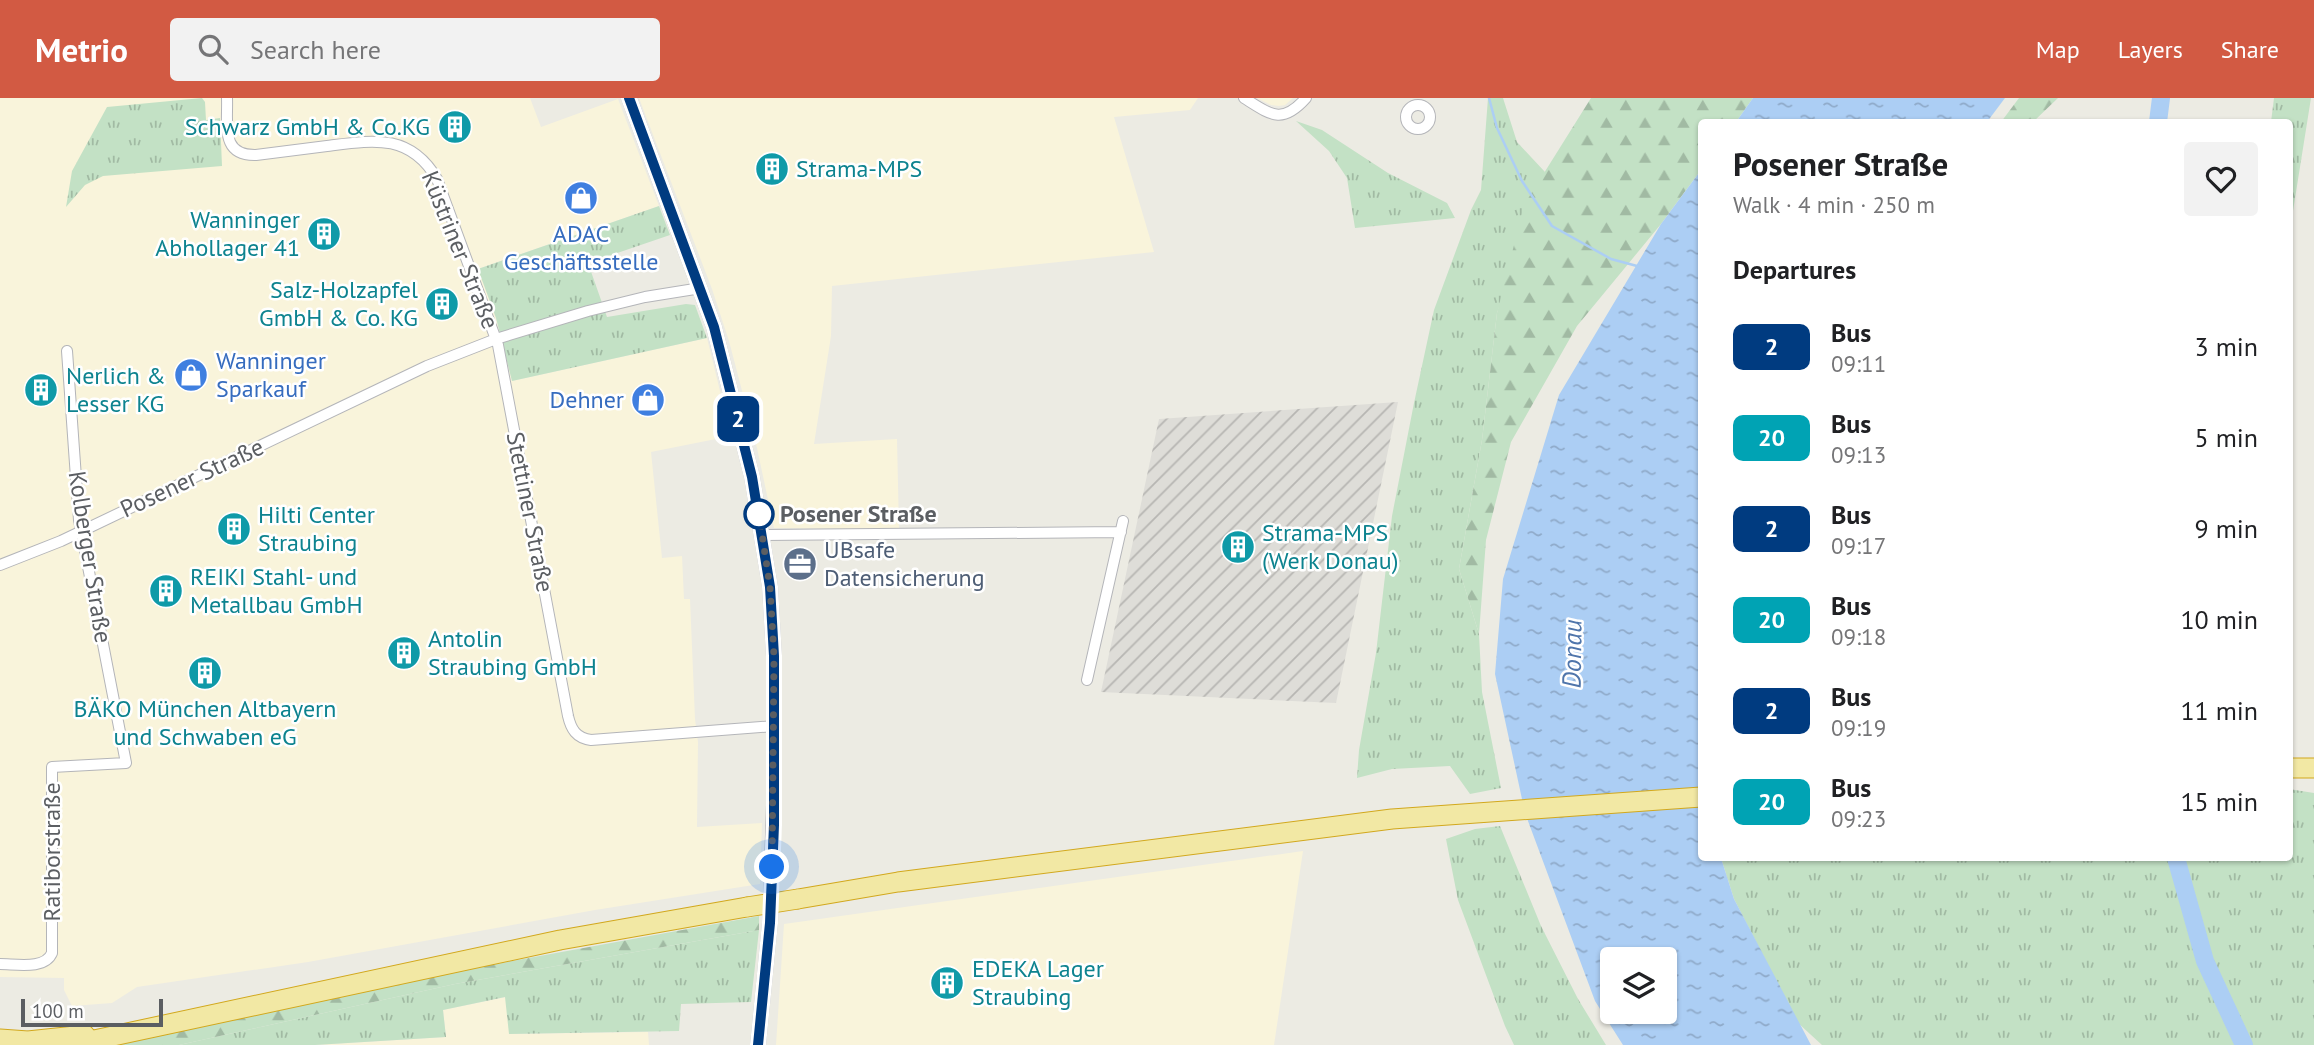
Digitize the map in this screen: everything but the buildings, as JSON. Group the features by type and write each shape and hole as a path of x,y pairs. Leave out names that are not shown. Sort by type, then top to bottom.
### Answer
{"highway":[{"path":"2293,768 2313,768"},
{"path":"71,1045 560,940 898,882 1302,829 1438,815 1698,797"},
{"path":"0,1039 29,1041 142,1029"}],"street":[{"name":"Küstriner Straße","path":"227,98 229,143 240,154 257,155 388,141 404,147 426,163 437,179 496,339"},
{"path":"629,98 714,327 741,428 762,535 773,619 775,726 772,889 758,1045"},
{"path":"1244,98 1277,115 1294,111 1306,98"},
{"name":"Posener Straße","path":"0,565 30,554 427,366 496,339 588,311 645,297 701,288"},
{"name":"Stettiner Straße","path":"496,339 568,716 574,732 591,740 775,726"},
{"name":"Kolberger Straße","path":"67,351 81,530 126,763"},
{"path":"762,535 1122,526 1087,680"},
{"name":"Ratiborstraße","path":"0,964 43,963 49,960 52,953 52,767 126,763"}],"shaded area":[{"path":"0,98 530,98 541,127 618,99 659,206 478,269 496,318 512,381 707,338 731,436 651,452 662,558 682,556 684,599 690,599 698,742 697,827 762,823 760,884 595,910 308,962 137,987 112,1003 72,1006 64,990 64,978 0,977"},
{"path":"639,98 1198,98 1190,110 1114,117 1154,252 832,286 831,336 814,444 897,439 899,529 774,528 757,448 729,341 712,289"},
{"path":"1257,98 1293,98 1285,105 1279,106"},
{"path":"1398,402 1336,703 1101,692 1159,419"},
{"path":"1303,851 1274,1045 776,1045 784,924"},
{"path":"506,997 510,1034 648,1032 649,1045 315,1045 446,1037 443,1010"}],"green space":[{"path":"202,98 205,102 206,120 220,118 222,166 103,176 85,185 66,207 72,171 107,107"},
{"path":"1488,98 1503,98 1517,142 1545,172 1497,313 1482,440 1459,569 1479,634 1482,692 1501,788 1470,794 1450,766 1392,769 1357,778 1359,750 1376,653 1392,516 1434,310 1481,190"},
{"path":"1591,98 1753,98 1738,119 1698,119 1698,174 1661,224 1577,326 1511,442 1486,540 1479,634 1459,569 1482,440 1497,313 1524,205"},
{"path":"2019,98 2058,98 2036,119 2003,119"},
{"path":"2274,98 2311,98 2293,211 2293,119 2271,119"},
{"path":"1296,121 1322,130 1388,173 1447,203 1455,218 1355,228 1347,178 1329,151"},
{"path":"659,206 670,235 588,263 607,317 686,304 695,305 707,338 512,381 496,318 478,269"},
{"path":"2293,790 2314,793 2314,1045 1822,1045 1798,1023 1734,899 1722,861 2293,861"},
{"path":"1500,826 1541,926 1578,999 1606,1045 1514,1045 1458,900 1446,839 1475,829"},
{"path":"759,916 759,930 455,984 179,1045 111,1045 447,973"},
{"path":"759,930 751,1002 681,1004 679,1031 509,1034 505,997 443,1010 446,1037 315,1045 179,1045 455,984"}],"water":[{"path":"1753,98 2005,98 1989,119 1738,119"},
{"name":"Donau","path":"1698,174 1698,861 1722,861 1734,899 1811,1045 1623,1045 1610,1024 1677,1024 1677,947 1600,947 1600,1009 1525,813 1495,674 1503,579 1559,395 1661,224"}],"waterway":[{"path":"1489,98 1497,128 1522,181 1552,226 1611,259 1637,266"},
{"path":"2158,119 2161,98"},
{"path":"2177,861 2205,961 2244,1045"}],"bus line":[{"name":"2","path":"629,98 714,327 752,477 770,587 774,656 774,825 770,923 758,1045"}],"place":[{"name":"Schwarz GmbH & Co.KG","path":"455,127"},
{"name":"Strama-MPS","path":"772,169"},
{"name":"ADAC Geschäftsstelle","path":"581,198"},
{"name":"Wanninger Abhollager 41","path":"324,234"},
{"name":"Salz-Holzapfel GmbH & Co. KG","path":"442,304"},
{"name":"Wanninger Sparkauf","path":"191,375"},
{"name":"Nerlich & Lesser KG","path":"41,390"},
{"name":"Dehner","path":"648,400"},
{"name":"Posener Straße","path":"759,514"},
{"name":"Hilti Center Straubing","path":"234,529"},
{"name":"Strama-MPS (Werk Donau)","path":"1238,547"},
{"name":"UBsafe Datensicherung","path":"800,564"},
{"name":"REIKI Stahl- und Metallbau GmbH","path":"166,591"},
{"name":"Antolin Straubing GmbH","path":"404,653"},
{"name":"BÄKO München Altbayern und Schwaben eG","path":"205,673"},
{"name":"EDEKA Lager Straubing","path":"947,983"}],"route":[{"path":"759,514 773,619 775,726 772,867"}]}
